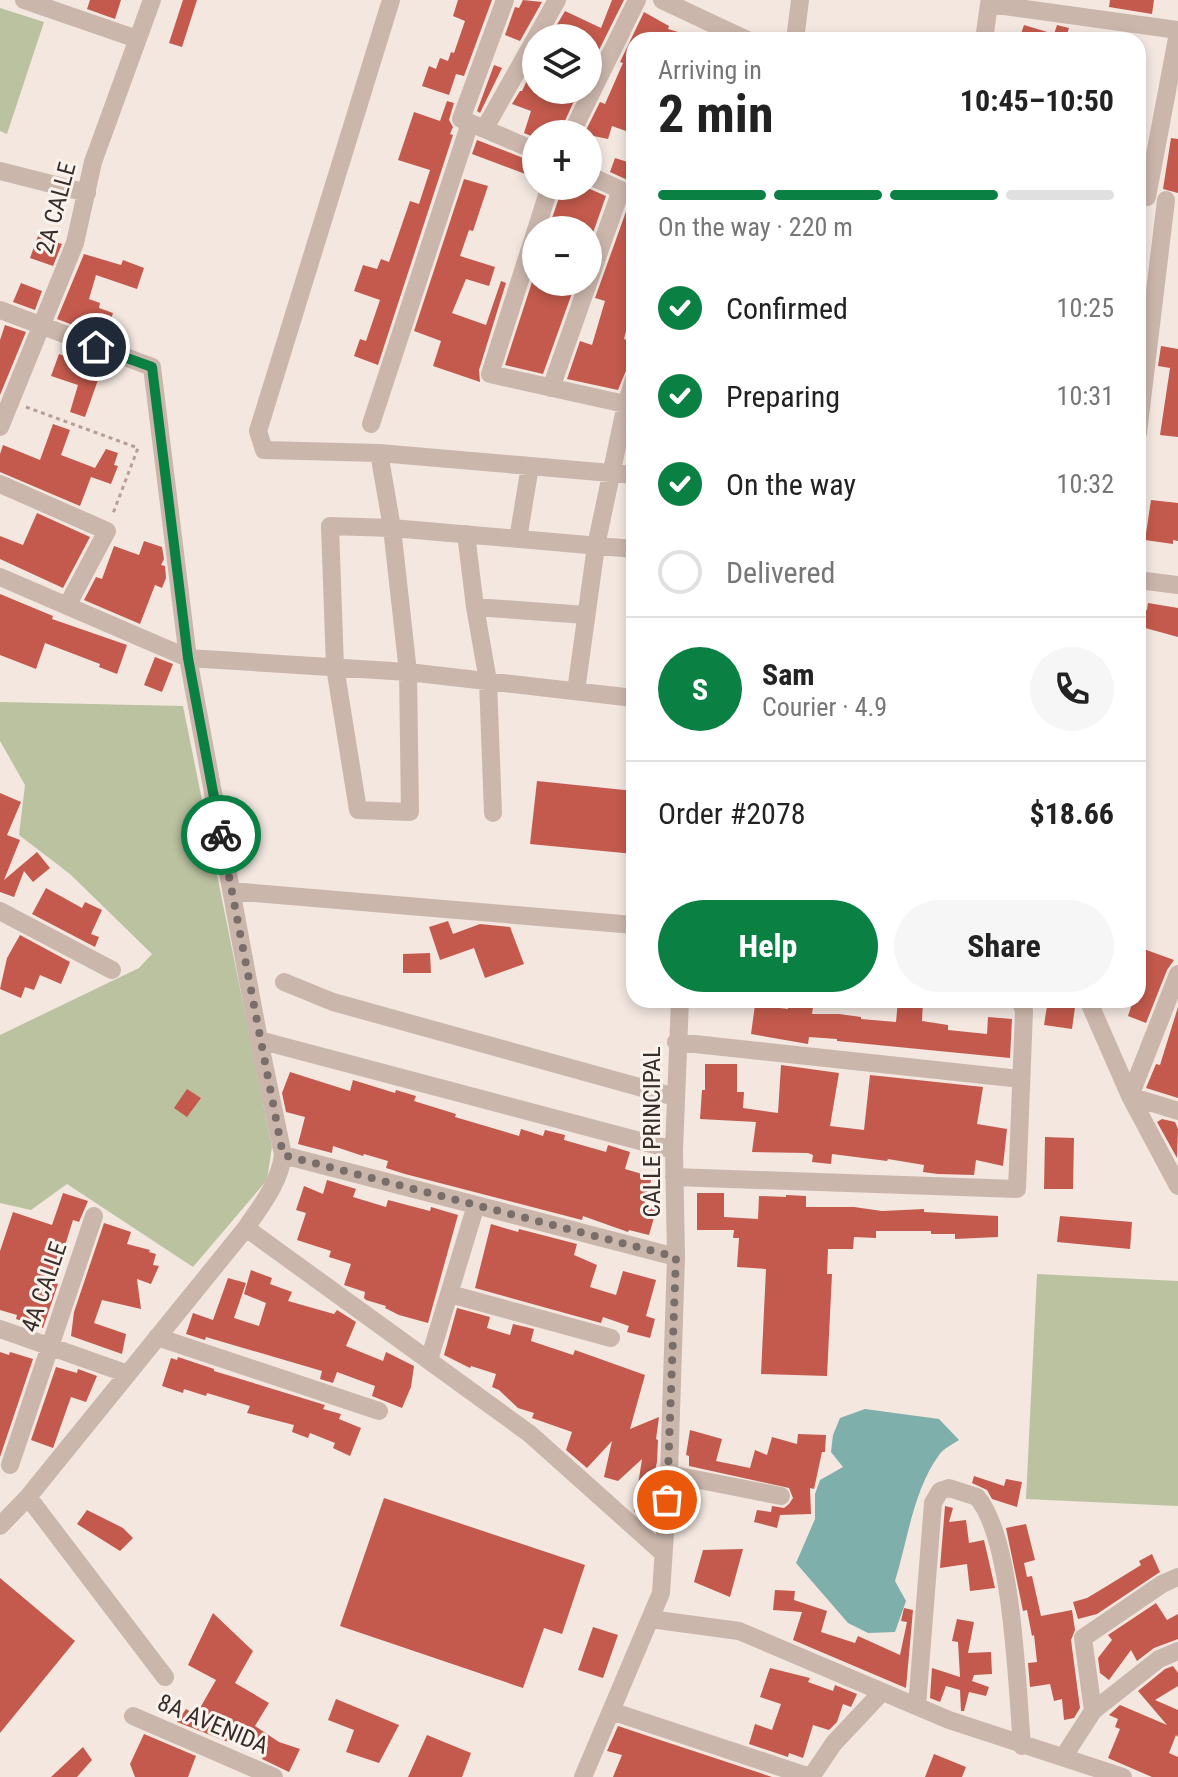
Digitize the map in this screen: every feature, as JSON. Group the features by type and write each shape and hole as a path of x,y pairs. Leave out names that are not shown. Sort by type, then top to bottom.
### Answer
{"street":[{"path":"24,0 49,4 137,39"},
{"name":"2A CALLE","path":"0,427 5,400 75,243 93,162 152,0"},
{"path":"391,0 258,431 264,450 379,453 626,474"},
{"path":"505,0 461,119 522,145"},
{"path":"371,424 478,126 557,0"},
{"path":"578,120 637,0"},
{"path":"662,0 708,32"},
{"path":"796,32 800,0"},
{"path":"985,32 991,2 1178,31 1146,178"},
{"path":"0,171 87,193"},
{"path":"602,181 626,192"},
{"path":"1146,197 1172,201 1146,378"},
{"path":"551,388 626,198"},
{"path":"546,200 490,374 626,404"},
{"path":"0,310 152,367 188,658 283,1155 281,1171 274,1186 246,1228 28,1497 0,1526"},
{"path":"576,691 596,546 626,420"},
{"path":"379,453 392,528 408,672 410,812 358,810 335,667 330,526 392,528 626,548"},
{"path":"518,539 530,466"},
{"path":"0,484 107,531 67,606"},
{"path":"466,534 488,681 493,813"},
{"path":"0,577 188,658 408,672 626,697"},
{"path":"1146,581 1178,585"},
{"path":"475,607 586,615"},
{"path":"231,891 626,924"},
{"path":"0,911 112,970"},
{"path":"1130,1096 1178,974"},
{"path":"284,982 333,1002 675,1097"},
{"name":"CALLE PRINCIPAL","path":"583,1777 661,1593 669,1474 676,1257 674,1150 679,1008"},
{"path":"674,1177 1017,1189 1023,1008"},
{"path":"1092,1008 1130,1096 1178,1186"},
{"path":"259,1040 674,1150"},
{"path":"676,1042 1021,1079"},
{"path":"1130,1096 1178,1111"},
{"path":"283,1155 676,1257"},
{"path":"429,1360 476,1205"},
{"name":"4A CALLE","path":"10,1465 94,1216"},
{"path":"246,1228 530,1434 663,1553"},
{"path":"450,1294 611,1338"},
{"path":"0,1329 128,1374"},
{"path":"157,1337 379,1411"},
{"path":"669,1474 781,1496"},
{"path":"917,1706 933,1503 940,1491 949,1488 977,1497 993,1522 1009,1598 1022,1746"},
{"path":"28,1497 165,1677"},
{"path":"1093,1711 1083,1638 1162,1584 1178,1577"},
{"path":"650,1619 739,1631 882,1692 1022,1746 1064,1756 1123,1777"},
{"path":"1064,1756 1093,1711 1159,1659 1178,1651"},
{"path":"611,1711 810,1777 834,1743 882,1692"},
{"name":"8A AVENIDA","path":"133,1716 274,1777"}],"path":[{"path":"5,400 138,448 107,531"}],"green space":[{"path":"0,8 44,22 7,134 0,131"},
{"path":"0,702 183,706 272,1147 267,1180 193,1267 67,1184 31,1210 0,1203 0,1035 139,968 152,954 70,874 19,835 25,785 0,741"},
{"path":"1037,1274 1178,1281 1178,1506 1026,1499"}],"water":[{"path":"865,1409 939,1419 959,1440 939,1455 917,1500 895,1581 906,1601 895,1632 868,1633 848,1623 796,1563 815,1519 815,1494 820,1480 843,1467 831,1452 833,1435 840,1418"}],"building":[{"path":"90,0 121,0 115,19 87,9"},
{"path":"183,0 197,0 182,47 169,43"},
{"path":"458,0 492,0 464,76 456,74 449,95 422,86 429,66 436,69 440,58 448,61 451,52 454,53 465,21 453,16"},
{"path":"523,0 542,2 530,24 522,24 520,41 505,35 515,7 519,8"},
{"path":"612,0 624,0 602,44 602,25"},
{"path":"1110,0 1154,0 1152,14 1109,7"},
{"path":"565,11 593,24 557,24"},
{"path":"644,12 669,26 668,29 678,32 634,32"},
{"path":"1024,25 1047,32 1022,32"},
{"path":"1057,25 1069,28 1068,32 1055,32"},
{"path":"626,50 626,131 612,126 608,139 602,138 602,120 591,120 599,104 605,104 623,63 620,62"},
{"path":"494,65 502,68 480,113 477,111"},
{"path":"520,91 522,104 573,104 565,120 528,120 531,111 512,104"},
{"path":"447,101 454,103 449,120 453,127 450,134 453,135 378,365 354,356 360,339 366,341 380,300 354,291 363,265 377,269 381,259 389,262 410,201 419,204 430,170 398,160 414,112 440,121"},
{"path":"1171,138 1178,139 1178,193 1163,189"},
{"path":"477,140 522,158 522,173 472,154"},
{"path":"615,158 626,161 626,179 610,172"},
{"path":"464,179 488,186 473,231 469,230 460,256 495,267 489,286 466,279 452,313 486,325 501,281 506,283 479,370 480,382 433,366 441,341 414,331"},
{"path":"602,194 606,196 599,216 553,216 558,200 602,200"},
{"path":"626,212 626,371 618,390 567,379 580,341 592,345 605,301 595,298 602,296 602,278"},
{"path":"38,236 62,244 53,266 30,258"},
{"path":"84,254 121,265 123,260 144,268 137,289 96,275 89,299 100,303 99,308 113,313 105,337 57,319"},
{"path":"21,283 42,291 35,310 13,302"},
{"path":"527,296 571,296 543,374 505,365"},
{"path":"5,325 26,332 0,395 0,340"},
{"path":"1161,346 1178,349 1178,437 1160,435 1170,368 1158,366"},
{"path":"59,354 92,366 94,358 110,364 105,379 99,377 85,417 70,412 78,385 51,376"},
{"path":"53,424 70,430 61,455 95,468 106,449 118,453 114,465 118,466 111,484 91,477 80,506 0,472 3,445 40,460"},
{"path":"1151,500 1178,503 1178,541 1173,540 1173,544 1146,540"},
{"path":"37,513 90,537 63,588 0,559 0,536 23,545"},
{"path":"144,541 162,547 164,559 161,565 165,566 166,578 162,588 155,585 140,624 84,600 96,577 102,579 114,546 139,555"},
{"path":"0,594 53,616 52,619 127,645 117,674 99,667 100,664 45,643 36,669 0,655"},
{"path":"1148,603 1178,608 1178,637 1146,628"},
{"path":"155,657 173,664 162,692 144,685"},
{"path":"537,781 626,790 626,853 530,844"},
{"path":"0,793 21,802 7,835 20,840 4,880 37,852 50,868 33,882 24,871 14,897 0,892"},
{"path":"46,888 82,908 85,902 102,910 91,934 99,937 95,947 32,914"},
{"path":"448,921 453,934 480,924 510,927 524,964 485,978 474,948 440,960 429,927"},
{"path":"20,935 70,962 61,984 40,975 34,990 25,987 21,998 0,989 7,958"},
{"path":"1146,950 1174,960 1146,1023 1128,1016 1131,1008 1146,1008"},
{"path":"430,953 431,973 403,973 403,954"},
{"path":"1178,1007 1178,1098 1146,1088 1156,1064 1160,1065"},
{"path":"755,1008 813,1008 812,1014 839,1014 896,1022 897,1008 923,1008 922,1021 948,1025 948,1030 987,1034 988,1017 1012,1019 1010,1058 809,1037 808,1044 751,1034"},
{"path":"1047,1008 1075,1008 1072,1029 1044,1025"},
{"path":"705,1064 737,1064 737,1092 744,1092 743,1108 778,1113 781,1065 839,1073 830,1126 864,1130 870,1075 983,1087 977,1124 1007,1129 1003,1166 976,1160 974,1175 938,1174 923,1172 924,1165 888,1159 832,1154 831,1164 812,1162 813,1155 808,1153 752,1152 756,1122 700,1119"},
{"path":"290,1072 350,1091 353,1080 395,1093 396,1090 416,1096 414,1101 456,1114 455,1117 519,1136 521,1129 543,1136 545,1130 565,1135 564,1140 606,1152 608,1145 630,1152 625,1169 652,1177 645,1203 657,1207 649,1235 628,1232 583,1216 582,1220 405,1174 386,1168 388,1161 364,1154 333,1146 332,1153 298,1144 305,1117 286,1112 282,1093"},
{"path":"187,1089 201,1098 187,1117 174,1108"},
{"path":"1162,1119 1175,1122 1178,1129 1177,1158 1157,1122"},
{"path":"1045,1137 1074,1138 1073,1189 1044,1189"},
{"path":"327,1180 356,1189 353,1197 386,1207 388,1200 458,1215 428,1323 399,1315 386,1306 366,1300 365,1292 344,1285 351,1264 329,1257 331,1251 297,1240 306,1213 296,1210 304,1186 323,1194"},
{"path":"63,1193 88,1201 79,1222 73,1220 62,1255 58,1254 49,1281 58,1284 43,1328 0,1310 0,1251 13,1212 52,1225"},
{"path":"697,1193 724,1193 724,1217 758,1219 759,1196 786,1195 806,1196 806,1207 854,1207 882,1211 924,1209 924,1212 998,1216 998,1237 955,1239 955,1234 931,1234 931,1231 876,1231 876,1238 854,1237 853,1249 828,1249 827,1274 832,1274 827,1376 761,1374 766,1269 737,1267 739,1238 733,1238 734,1230 697,1230"},
{"path":"1060,1216 1132,1222 1130,1249 1057,1242"},
{"path":"104,1223 131,1232 127,1244 156,1254 153,1265 159,1266 151,1284 137,1279 141,1309 102,1300 94,1323 126,1334 122,1354 71,1336 74,1312"},
{"path":"491,1224 577,1244 574,1255 597,1265 590,1287 616,1295 623,1271 656,1280 646,1316 655,1319 650,1338 627,1332 629,1326 603,1317 601,1323 475,1288"},
{"path":"251,1270 272,1278 270,1284 292,1292 288,1301 334,1314 337,1310 356,1322 346,1346 383,1361 386,1352 414,1366 411,1387 402,1408 372,1396 375,1386 337,1372 333,1383 320,1379 322,1371 186,1334 193,1313 213,1320 228,1278 246,1283 234,1318 259,1326 266,1303 244,1294"},
{"path":"457,1308 490,1317 487,1328 510,1335 513,1324 534,1329 531,1341 573,1355 575,1350 645,1375 630,1429 659,1417 654,1474 657,1474 648,1524 634,1511 642,1459 618,1481 604,1477 612,1441 587,1468 566,1450 572,1432 532,1418 534,1413 518,1408 492,1387 496,1374 470,1368 444,1355"},
{"path":"0,1352 33,1359 0,1457"},
{"path":"178,1357 325,1405 323,1409 341,1414 339,1419 361,1428 350,1456 333,1448 335,1443 310,1433 308,1438 292,1432 294,1425 247,1413 250,1406 207,1393 206,1396 184,1389 183,1393 162,1386 171,1358 177,1360"},
{"path":"56,1367 77,1373 78,1369 97,1376 86,1402 71,1397 53,1448 31,1440"},
{"path":"690,1430 722,1439 716,1461 750,1468 755,1450 767,1455 772,1437 797,1444 798,1434 826,1435 825,1452 822,1452 814,1489 810,1488 811,1514 780,1515 777,1528 754,1522 757,1510 771,1512 772,1506 784,1508 789,1504 793,1498 789,1488 689,1466 689,1456 686,1455"},
{"path":"974,1476 1004,1486 1006,1479 1022,1482 1017,1507 992,1499 987,1490 972,1483"},
{"path":"384,1498 585,1565 562,1634 544,1628 523,1688 340,1626"},
{"path":"945,1506 953,1508 949,1522 966,1520 969,1543 984,1540 995,1588 970,1591 967,1564 940,1568"},
{"path":"87,1510 123,1528 133,1538 120,1551 77,1524"},
{"path":"1026,1524 1035,1560 1024,1563 1027,1577 1032,1576 1041,1616 1072,1610 1075,1630 1071,1640 1080,1708 1074,1718 1064,1720 1062,1699 1054,1701 1050,1684 1030,1687 1028,1663 1037,1662 1034,1635 1027,1610 1023,1611 1006,1528"},
{"path":"743,1549 730,1597 694,1582 703,1550"},
{"path":"1152,1554 1160,1572 1097,1614 1078,1619 1073,1602 1107,1586 1141,1565 1139,1561"},
{"path":"0,1578 75,1641 0,1733"},
{"path":"775,1590 795,1591 794,1600 827,1611 821,1632 855,1643 858,1636 900,1655 907,1622 901,1621 904,1608 913,1610 906,1688 793,1640 802,1612 773,1610"},
{"path":"1156,1603 1167,1620 1178,1614 1178,1639 1154,1648 1137,1661 1131,1650 1109,1680 1100,1673 1098,1658 1112,1640 1108,1635"},
{"path":"213,1613 253,1651 235,1683 269,1703 255,1726 279,1742 300,1749 289,1772 262,1759 268,1745 242,1734 236,1745 177,1722 186,1709 196,1715 216,1680 188,1665"},
{"path":"957,1619 974,1622 968,1653 991,1652 992,1674 974,1675 972,1681 989,1687 986,1696 969,1692 964,1711 961,1711 960,1690 946,1686 940,1702 930,1698 932,1668 960,1677 958,1642 952,1641"},
{"path":"593,1627 618,1635 603,1678 578,1670"},
{"path":"1173,1666 1178,1673 1178,1686 1155,1700 1178,1710 1178,1737 1176,1735 1169,1753 1178,1757 1178,1777 1152,1777 1108,1758 1120,1729 1115,1727 1118,1719 1109,1715 1120,1705 1167,1725 1138,1691"},
{"path":"770,1668 810,1678 808,1682 833,1691 835,1685 857,1694 851,1707 843,1704 837,1722 829,1730 813,1725 803,1758 789,1753 788,1757 749,1744 755,1724 772,1730 781,1704 760,1697"},
{"path":"336,1699 399,1725 379,1763 346,1752 354,1730 328,1720"},
{"path":"618,1726 772,1777 613,1777 622,1755 607,1751"},
{"path":"144,1734 196,1756 188,1777 135,1777 130,1764"},
{"path":"427,1735 471,1753 462,1777 408,1777"},
{"path":"83,1747 92,1760 77,1777 51,1777"},
{"path":"934,1754 966,1767 962,1777 925,1777"}],"way so far":[{"path":"221,835 283,1155 676,1257 667,1500"}],"route":[{"path":"96,347 152,367 188,658 221,835"}]}
